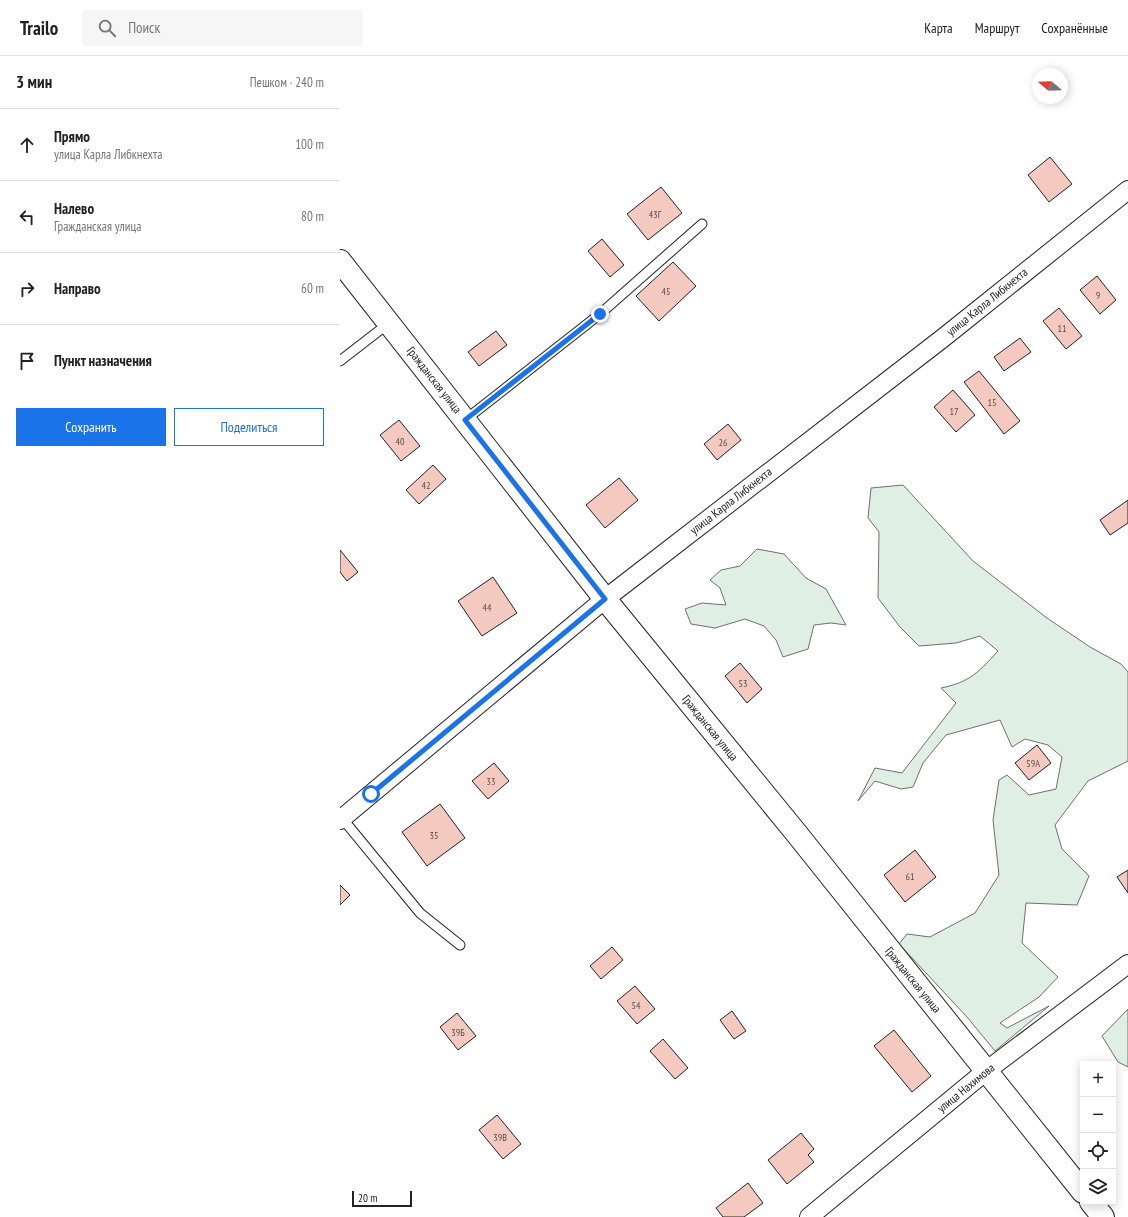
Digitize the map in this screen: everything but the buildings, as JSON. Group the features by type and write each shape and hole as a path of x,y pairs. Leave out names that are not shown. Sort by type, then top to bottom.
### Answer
{"street":[{"name":"улица Карла Либкнехта","path":"341,819 605,599 943,338 1128,190"},
{"name":"Гражданская улица","path":"340,261 605,599 797,834 1080,1188"},
{"name":"улица Нахимова","path":"809,1217 986,1071 1128,964"},
{"path":"1093,1205 1103,1217"}],"lane":[{"path":"465,420 600,314 702,224"},
{"path":"340,361 389,323"},
{"path":"341,819 420,913 460,945"}],"green space":[{"path":"903,485 973,561 1047,618 1090,647 1121,664 1128,672 1128,761 1088,781 1055,825 1062,849 1089,876 1077,905 1026,903 1022,943 1058,977 1039,997 1000,1023 1007,1028 1049,1006 995,1051 967,1017 899,944 907,934 930,937 975,913 999,875 993,820 999,780 1007,775 1029,795 1056,789 1062,757 1048,745 1025,739 1012,747 1000,720 946,735 923,763 913,787 901,789 875,781 858,801 875,768 902,773 956,703 941,688 951,686 967,679 985,665 998,651 980,636 956,643 919,646 900,627 878,598 879,532 868,518 871,488"},
{"path":"757,549 784,554 806,578 826,589 846,625 831,623 814,625 808,649 783,657 776,640 764,626 745,619 715,628 691,624 685,609 702,603 726,605 720,588 710,580 721,570 740,566"},
{"path":"1128,1009 1128,1067 1118,1062 1102,1036"}],"route":[{"path":"371,794 605,599 465,420 600,314"}]}
